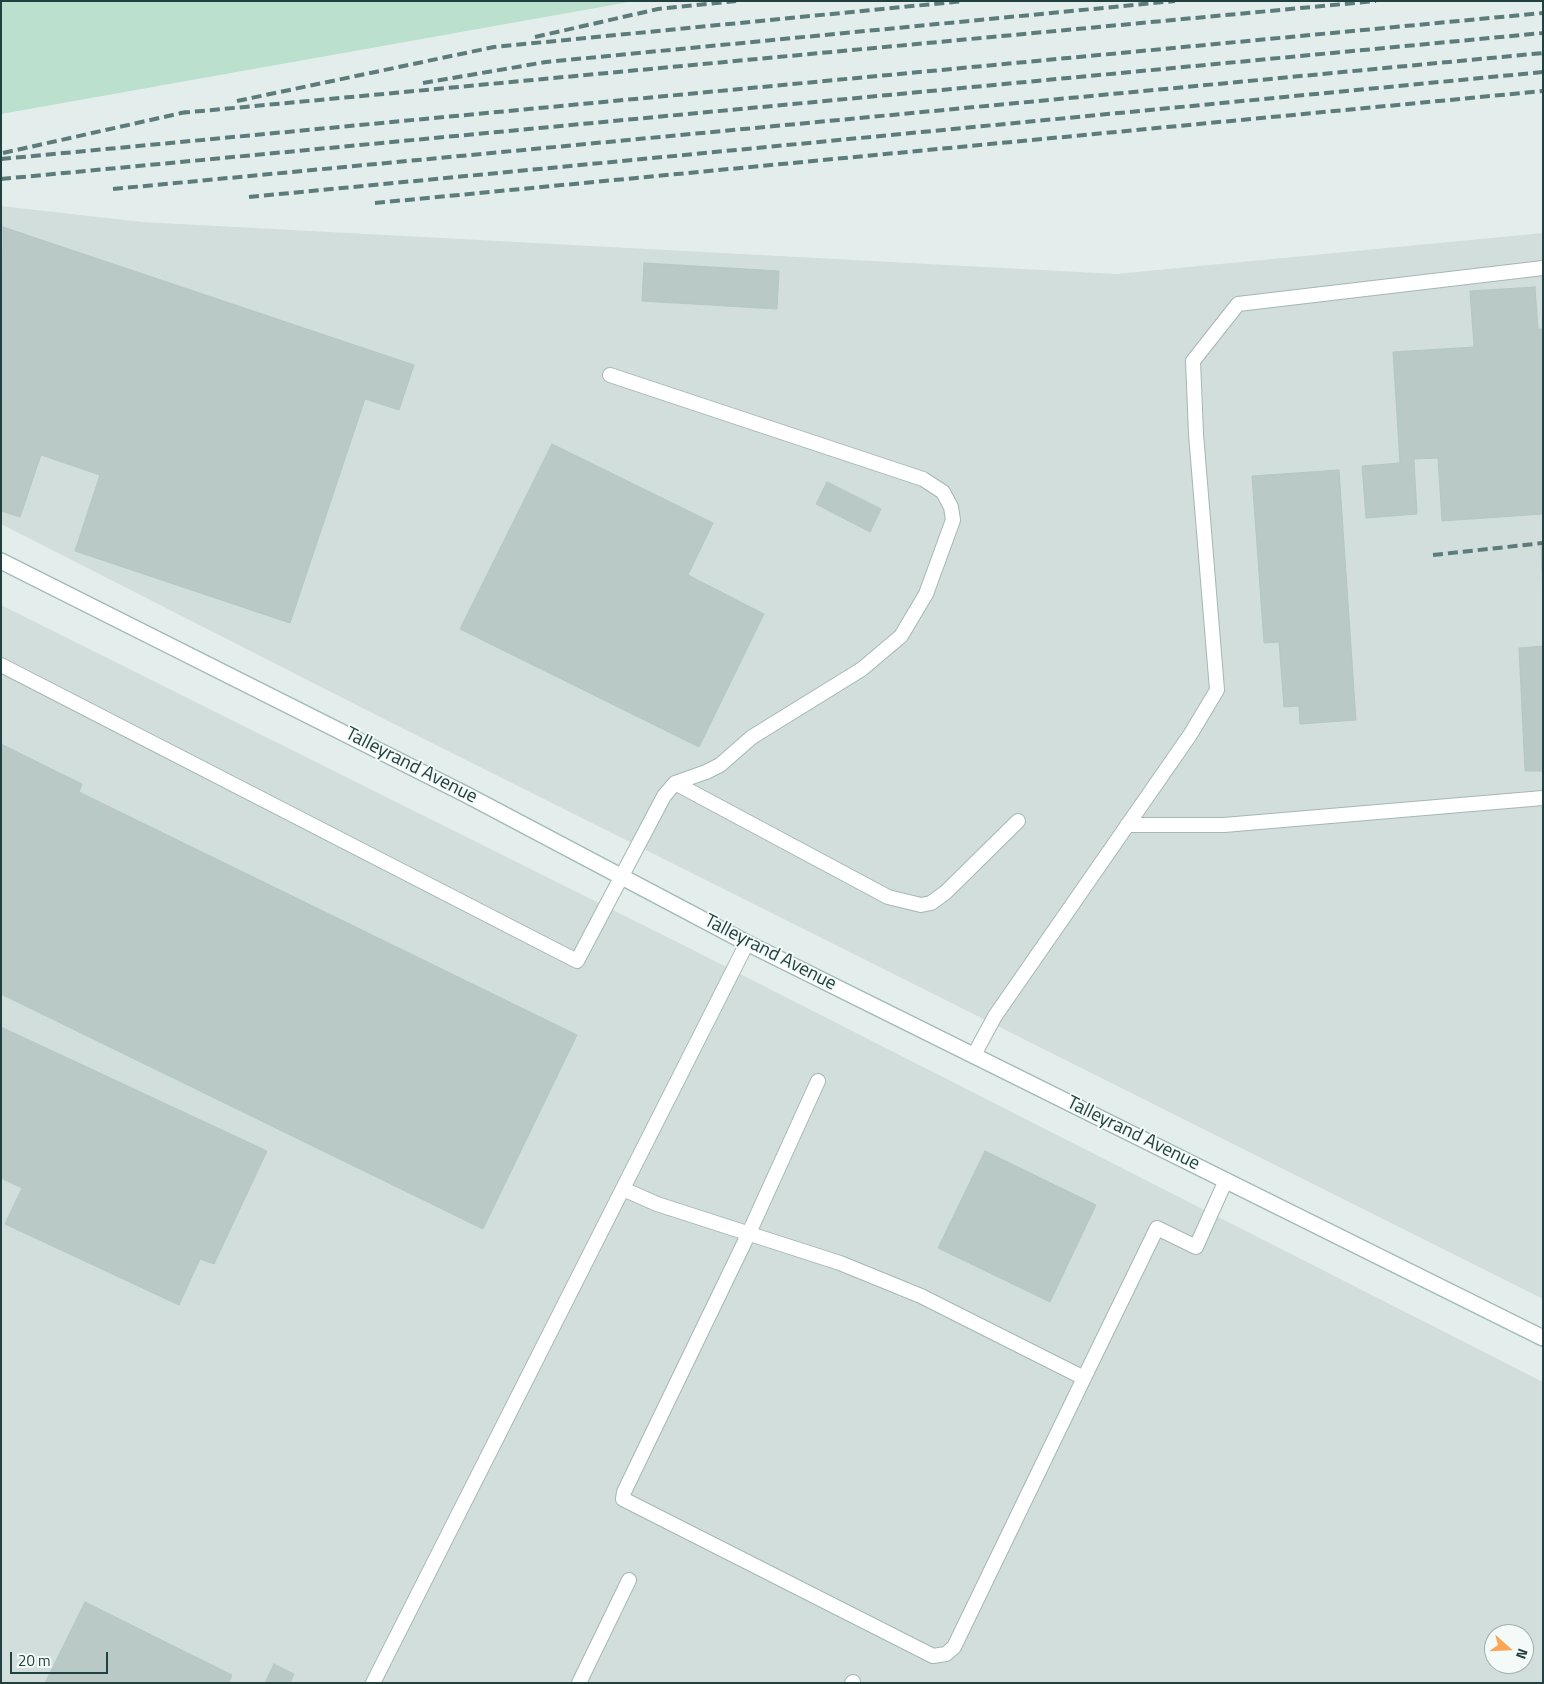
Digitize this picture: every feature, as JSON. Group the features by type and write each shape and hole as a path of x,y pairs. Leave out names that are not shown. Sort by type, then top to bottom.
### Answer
{"street":[{"name":"Talleyrand Avenue","path":"1,561 467,794 747,943 1543,1338"}],"lane":[{"path":"974,1055 996,1016 1190,735 1217,690 1196,434 1193,360 1238,304 1543,268"},
{"path":"1,665 577,961 664,796 675,783 720,765 752,737 862,669 901,636 926,594 943,553 953,520 951,506 943,492 923,479 610,375"},
{"path":"675,783 888,897 921,905 931,904 946,892 1018,821"},
{"path":"1127,825 1224,825 1543,798"},
{"path":"373,1683 747,943"},
{"path":"818,1081 748,1235 626,1487 623,1499 933,1656 946,1654 954,1647 1157,1228 1196,1247 1226,1180"},
{"path":"623,1189 657,1204 748,1235 840,1262 921,1296 1084,1378"},
{"path":"579,1683 629,1580"}],"shaded area":[{"path":"1,206 142,222 1116,274 1543,233 1543,1299 380,717 1,524"},
{"path":"1,605 689,948 1543,1382 1543,1683 1,1683"}],"green space":[{"path":"1,1 635,1 1,114"}],"building":[{"path":"3,227 414,365 399,410 365,399 290,623 75,551 100,475 41,455 20,517 1,511"},
{"path":"644,263 779,271 777,309 642,301"},
{"path":"1535,287 1538,329 1543,329 1543,514 1442,521 1438,458 1414,459 1417,514 1366,518 1362,466 1400,463 1393,352 1474,347 1470,291"},
{"path":"552,444 713,523 688,575 764,614 699,747 460,629"},
{"path":"1339,470 1356,720 1300,724 1299,706 1284,707 1279,642 1264,643 1252,476"},
{"path":"827,482 881,509 870,532 816,504"},
{"path":"1541,547 1543,547 1543,603"},
{"path":"1543,646 1543,771 1525,771 1519,648"},
{"path":"1,744 82,784 79,792 577,1035 483,1229 1,994"},
{"path":"1,1027 267,1151 214,1264 200,1259 179,1305 5,1224 22,1188 1,1178"},
{"path":"985,1151 1096,1205 1050,1302 938,1248"},
{"path":"85,1602 232,1675 229,1683 45,1683"},
{"path":"274,1664 294,1674 290,1683 265,1683"}],"railway":[{"path":"535,37 658,9 736,1"},
{"path":"237,101 494,47 964,1"},
{"path":"423,83 546,62 1175,1"},
{"path":"180,113 1376,1"},
{"path":"1,159 1543,13"},
{"path":"1,179 1543,33"},
{"path":"113,189 1543,53"},
{"path":"249,197 1543,72"},
{"path":"375,203 1543,91"},
{"path":"3,153 186,112"},
{"path":"1433,555 1543,543"}]}
